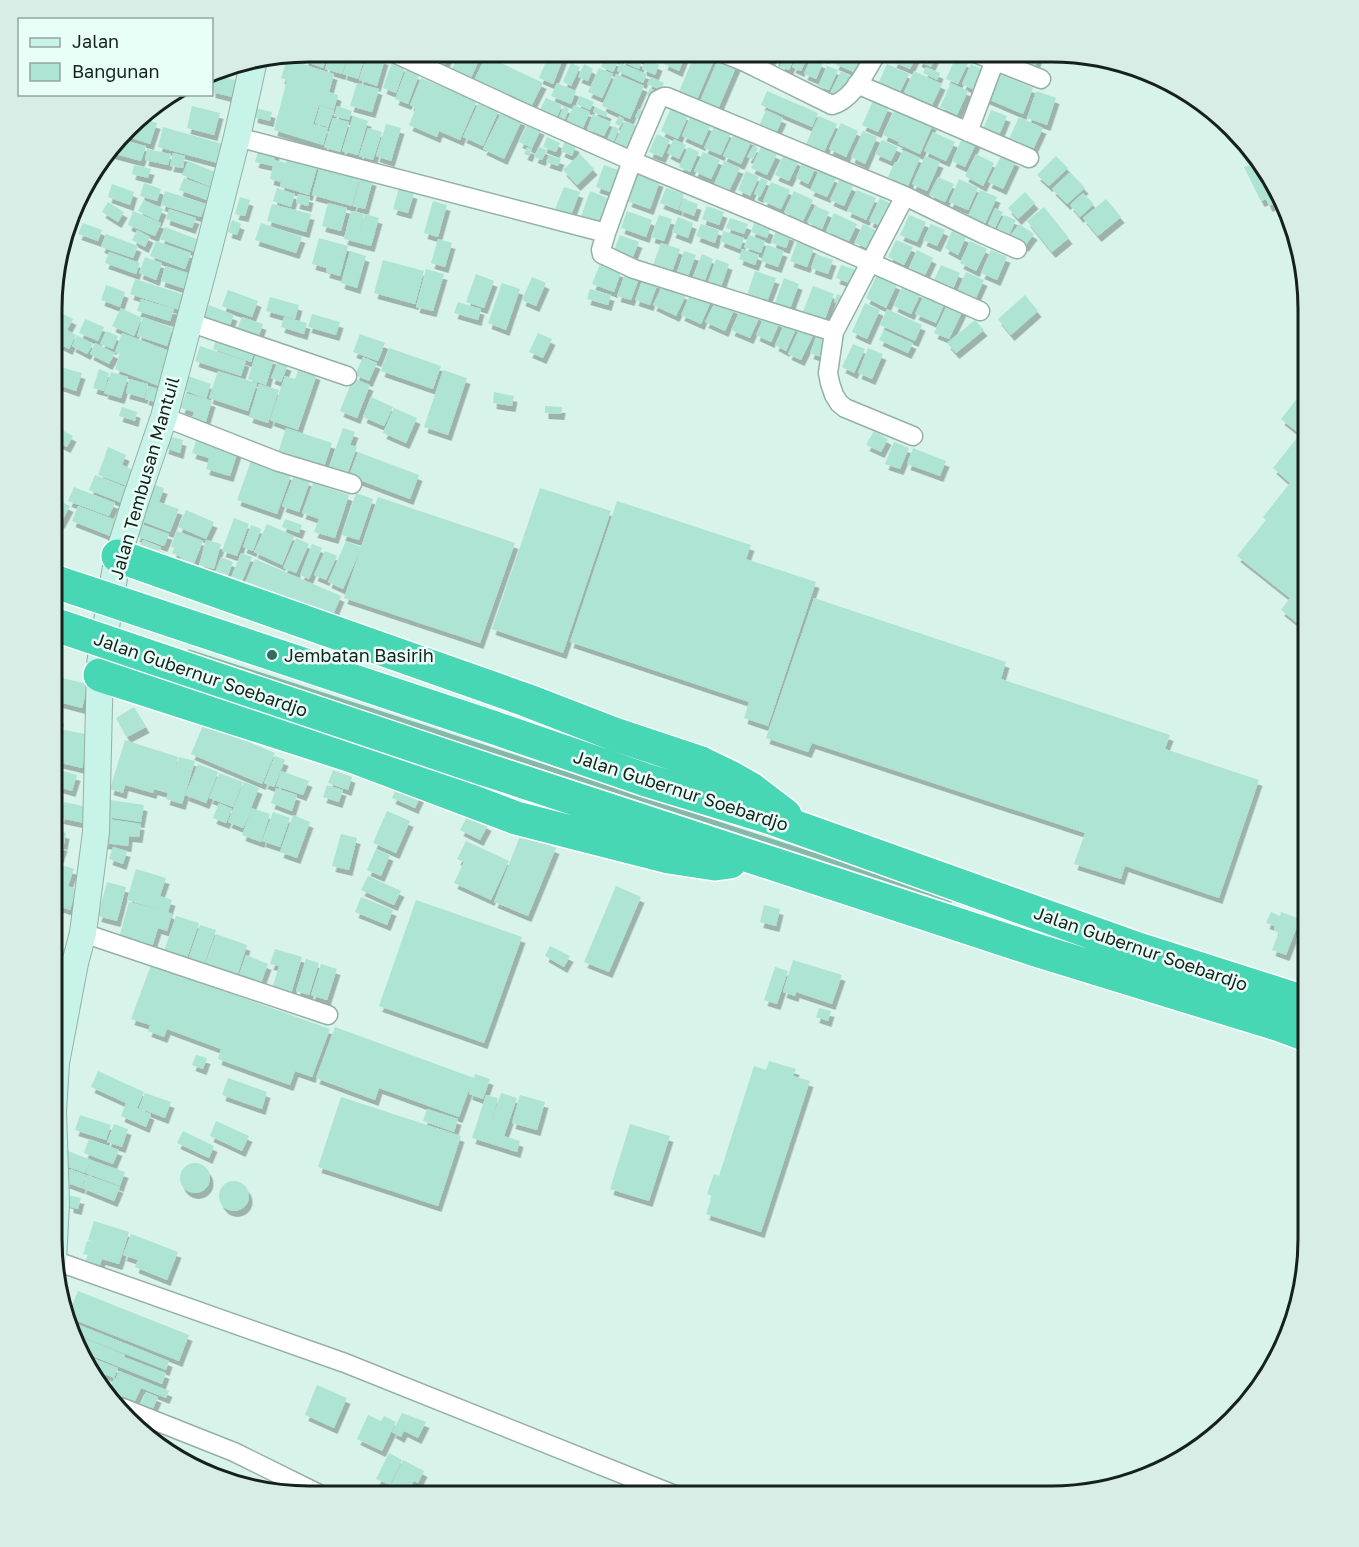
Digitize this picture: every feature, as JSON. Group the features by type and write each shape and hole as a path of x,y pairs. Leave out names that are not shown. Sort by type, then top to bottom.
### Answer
{"highway":[{"path":"118,556 701,763 751,789 808,832"},
{"name":"Jalan Gubernur Soebardjo","path":"62,584 646,780 771,818 1138,949 1298,1000"},
{"name":"Jalan Gubernur Soebardjo","path":"62,627 481,768 1025,946 1298,1032"},
{"path":"100,675 352,756 516,818 669,856 715,864 759,859"},
{"path":"560,750 572,718"}],"street":[{"path":"415,62 632,161 872,262 980,311"},
{"path":"745,62 832,105 845,99 871,62"},
{"path":"968,132 994,62"},
{"path":"1000,62 1041,79"},
{"name":"Jalan Tembusan Mantuil","path":"62,1031 83,933 96,832 100,664 118,556 164,417 237,137 252,68"},
{"path":"857,84 1029,158"},
{"path":"834,332 634,269 602,254 606,233 632,161 658,100 667,97 905,196 1017,249"},
{"path":"237,137 606,233"},
{"path":"905,196 834,332 828,373 839,403 845,408 913,436"},
{"path":"189,322 347,376"},
{"path":"164,417 279,462 352,484"},
{"path":"83,933 328,1015"},
{"path":"63,1264 345,1363 651,1486"},
{"path":"133,1412 234,1452 300,1485"}],"building":[{"path":"293,62 334,74 329,92 338,95 334,109 319,105 313,124 328,128 323,145 274,130 287,80 281,78 286,63"},
{"path":"307,62 325,62 323,68"},
{"path":"327,62 346,62 342,74 325,69"},
{"path":"347,62 363,62 358,79 343,74"},
{"path":"365,62 384,62 377,86 359,80"},
{"path":"392,62 405,67 396,93 383,88"},
{"path":"428,62 446,62 443,68"},
{"path":"456,62 478,62 470,80 451,71"},
{"path":"483,62 499,62 543,83 529,111 472,84"},
{"path":"546,62 562,62 553,84 539,78"},
{"path":"603,62 618,62 613,72 601,67"},
{"path":"623,62 642,62 639,69"},
{"path":"645,62 659,65 655,75 642,69"},
{"path":"665,62 682,62 679,71 664,64"},
{"path":"692,62 713,62 695,104 677,96"},
{"path":"717,62 730,62 737,65 716,114 698,106"},
{"path":"782,62 793,62 789,70 780,66"},
{"path":"794,62 805,62 801,71 792,67"},
{"path":"809,62 823,63 816,79 804,74"},
{"path":"836,62 861,62 856,73 835,64"},
{"path":"893,62 914,62 910,69"},
{"path":"920,62 933,62 931,67"},
{"path":"954,62 968,63 958,84 946,79"},
{"path":"1004,62 1037,62 1033,72"},
{"path":"571,63 580,67 571,86 563,82"},
{"path":"620,63 647,74 643,83 617,71"},
{"path":"584,64 593,69 588,81 578,77"},
{"path":"887,64 909,74 899,94 878,84"},
{"path":"971,64 989,73 980,93 962,84"},
{"path":"827,66 838,70 829,90 818,86"},
{"path":"926,67 940,73 937,80 923,73"},
{"path":"599,68 613,74 602,98 588,92"},
{"path":"406,70 419,75 408,104 395,99"},
{"path":"841,71 852,77 841,98 830,93"},
{"path":"914,71 942,84 932,105 904,92"},
{"path":"994,72 1033,88 1023,114 983,97"},
{"path":"616,74 644,86 630,119 602,106"},
{"path":"222,77 240,81 236,98 213,92 213,80"},
{"path":"651,77 664,83 661,90 647,84"},
{"path":"421,78 477,101 460,140 439,131 437,137 409,125 416,108 410,105"},
{"path":"357,83 379,89 372,112 350,106"},
{"path":"557,83 576,91 571,104 551,96"},
{"path":"951,83 968,91 957,115 940,107"},
{"path":"650,88 660,93 657,100 647,95"},
{"path":"767,91 818,113 812,127 761,105"},
{"path":"1036,91 1056,98 1047,125 1027,118"},
{"path":"580,96 594,102 590,110 576,104"},
{"path":"546,98 562,105 557,117 540,110"},
{"path":"873,101 889,107 878,132 862,125"},
{"path":"479,102 499,110 483,146 463,137"},
{"path":"574,105 590,112 582,130 566,123"},
{"path":"192,106 220,113 214,135 187,128"},
{"path":"320,106 334,110 328,127 315,123"},
{"path":"337,106 352,111 349,120 334,116"},
{"path":"564,106 569,109 565,119 559,117"},
{"path":"595,107 608,113 606,117 593,112"},
{"path":"896,107 933,124 920,154 883,135"},
{"path":"255,108 272,112 270,121 254,117"},
{"path":"671,108 688,116 678,139 661,131"},
{"path":"639,109 648,113 644,122 635,117"},
{"path":"766,110 783,118 776,133 759,126"},
{"path":"991,110 1007,116 998,138 982,131"},
{"path":"502,111 522,120 504,159 483,149"},
{"path":"593,114 611,122 604,136 587,129"},
{"path":"353,116 368,121 358,155 342,151"},
{"path":"619,116 624,119 621,126 615,124"},
{"path":"819,116 837,124 822,156 804,148"},
{"path":"690,117 710,126 702,145 682,136"},
{"path":"1019,117 1043,128 1032,152 1008,141"},
{"path":"333,118 349,122 340,152 324,147"},
{"path":"149,121 157,123 150,144 131,138"},
{"path":"625,121 639,127 629,148 615,142"},
{"path":"528,123 541,129 532,148 519,142"},
{"path":"841,123 858,131 846,157 829,149"},
{"path":"386,124 401,128 391,161 376,156"},
{"path":"613,126 619,129 613,143 607,140"},
{"path":"714,126 731,133 721,155 704,148"},
{"path":"163,127 226,145 221,164 158,147"},
{"path":"368,128 382,132 373,160 359,156"},
{"path":"863,131 877,137 865,164 851,157"},
{"path":"933,132 955,142 946,161 924,151"},
{"path":"734,133 752,140 741,164 723,156"},
{"path":"657,134 670,140 662,157 649,152"},
{"path":"963,136 977,142 965,167 952,161"},
{"path":"547,137 560,143 556,152 543,147"},
{"path":"674,139 686,145 679,159 667,153"},
{"path":"882,140 898,147 891,161 875,154"},
{"path":"127,141 146,146 141,161 116,154"},
{"path":"565,141 576,146 572,156 561,151"},
{"path":"260,145 277,149 274,160 286,163 288,155 318,164 309,195 280,186 281,182 270,179 273,166 255,162"},
{"path":"753,146 758,148 753,159 747,157"},
{"path":"527,147 532,149 529,156 524,154"},
{"path":"539,147 547,150 542,160 534,157"},
{"path":"688,147 699,152 690,172 679,167"},
{"path":"761,147 777,154 767,175 751,168"},
{"path":"147,149 171,154 168,165 145,160"},
{"path":"903,150 920,158 908,186 888,177 895,162 898,163"},
{"path":"703,152 720,160 711,179 694,171"},
{"path":"173,153 185,156 183,168 170,166"},
{"path":"580,154 594,169 577,185 563,170"},
{"path":"784,154 799,161 789,181 775,175"},
{"path":"976,154 994,163 983,186 965,176"},
{"path":"1002,154 1016,161 1003,189 988,182"},
{"path":"549,155 561,159 558,166 546,162"},
{"path":"925,156 940,162 927,191 912,184"},
{"path":"1056,156 1068,168 1049,186 1037,175"},
{"path":"188,161 217,173 211,187 182,175"},
{"path":"724,161 740,168 729,191 714,184"},
{"path":"803,161 816,167 808,184 796,178"},
{"path":"1248,161 1274,204 1269,206 1266,199 1261,201 1244,167 1250,165"},
{"path":"134,165 151,169 148,178 132,174"},
{"path":"320,165 360,176 352,206 312,195"},
{"path":"604,165 621,171 613,193 596,187"},
{"path":"819,170 836,178 827,197 810,190"},
{"path":"746,171 759,177 750,196 738,190"},
{"path":"1070,172 1085,188 1067,204 1052,189"},
{"path":"638,173 660,181 650,209 628,201"},
{"path":"361,176 373,180 365,209 353,206"},
{"path":"938,177 954,184 945,202 929,195"},
{"path":"184,178 211,188 207,200 179,190"},
{"path":"761,178 768,181 760,197 754,194"},
{"path":"959,179 978,188 968,210 949,202"},
{"path":"839,180 853,186 844,206 830,200"},
{"path":"771,182 790,190 781,209 763,201"},
{"path":"144,183 161,189 157,201 140,196"},
{"path":"112,184 134,192 130,205 108,197"},
{"path":"564,187 580,192 571,215 555,209"},
{"path":"277,188 295,194 291,207 273,201"},
{"path":"399,188 414,193 408,213 393,209"},
{"path":"666,188 684,194 678,210 660,203"},
{"path":"857,190 876,198 866,220 847,211"},
{"path":"980,190 997,197 985,224 968,216"},
{"path":"165,191 206,204 201,217 161,205"},
{"path":"590,191 610,199 601,224 581,217"},
{"path":"794,191 813,200 803,221 784,212"},
{"path":"1025,192 1035,203 1018,219 1008,208"},
{"path":"1083,193 1094,204 1080,217 1070,205"},
{"path":"298,194 310,197 308,206 296,203"},
{"path":"240,197 250,200 245,216 235,214"},
{"path":"880,198 896,206 886,228 869,221"},
{"path":"683,199 698,204 694,216 679,210"},
{"path":"1106,199 1121,217 1098,236 1083,218"},
{"path":"144,200 163,209 158,221 138,211"},
{"path":"433,201 447,205 438,237 424,233"},
{"path":"108,202 124,212 118,222 102,212"},
{"path":"328,203 347,208 341,231 322,226"},
{"path":"272,204 311,214 306,232 267,221"},
{"path":"707,206 724,212 719,225 702,219"},
{"path":"815,206 829,212 822,229 807,222"},
{"path":"1044,207 1069,238 1052,252 1027,221"},
{"path":"995,208 1003,212 995,228 988,224"},
{"path":"169,209 196,218 192,228 166,219"},
{"path":"133,211 161,223 155,236 128,225"},
{"path":"351,211 364,214 359,234 365,214 379,218 371,246 344,239"},
{"path":"627,211 652,220 646,237 621,228"},
{"path":"834,213 857,224 849,241 826,231"},
{"path":"659,215 672,219 664,241 651,237"},
{"path":"909,215 926,222 917,242 900,235"},
{"path":"1004,215 1016,220 1009,235 997,229"},
{"path":"678,217 693,223 688,238 672,232"},
{"path":"730,218 748,224 744,234 726,228"},
{"path":"232,220 241,224 237,235 228,232"},
{"path":"83,223 102,230 98,241 78,234"},
{"path":"261,223 302,237 296,253 255,240"},
{"path":"754,223 770,229 767,238 751,232"},
{"path":"701,224 719,230 715,243 696,236"},
{"path":"863,224 877,231 869,249 855,243"},
{"path":"931,224 945,230 937,246 923,240"},
{"path":"1019,224 1034,234 1025,246 1010,236"},
{"path":"165,227 199,240 195,252 160,239"},
{"path":"137,230 150,237 145,247 132,240"},
{"path":"776,230 791,235 786,248 772,243"},
{"path":"724,231 744,238 740,249 720,241"},
{"path":"952,231 966,237 958,255 945,248"},
{"path":"106,234 138,246 133,258 101,247"},
{"path":"620,235 639,242 632,259 613,253"},
{"path":"749,235 765,241 761,253 744,247"},
{"path":"319,238 348,246 340,276 326,272 327,268 312,264"},
{"path":"438,239 452,243 445,267 431,263"},
{"path":"896,240 913,247 904,265 888,257"},
{"path":"156,241 191,253 185,269 150,256"},
{"path":"970,241 987,249 976,271 960,263"},
{"path":"797,242 814,248 807,267 790,261"},
{"path":"661,243 680,249 672,272 653,265"},
{"path":"767,245 784,251 778,267 761,261"},
{"path":"742,249 759,255 755,265 739,259"},
{"path":"917,250 933,258 925,275 909,268"},
{"path":"991,250 1007,257 997,280 981,273"},
{"path":"350,251 366,256 357,288 341,283"},
{"path":"684,251 696,255 687,279 676,275"},
{"path":"109,252 140,263 136,274 105,263"},
{"path":"702,254 713,259 704,283 692,279"},
{"path":"816,254 833,260 828,274 811,268"},
{"path":"145,257 162,263 156,280 139,273"},
{"path":"716,259 729,264 720,290 707,285"},
{"path":"383,260 424,271 415,304 374,293"},
{"path":"600,264 621,272 614,292 592,284"},
{"path":"841,265 857,270 852,284 836,278"},
{"path":"941,265 960,273 952,291 933,282"},
{"path":"165,266 191,274 186,289 161,281"},
{"path":"426,269 444,274 433,311 416,307"},
{"path":"626,271 640,276 631,300 617,296"},
{"path":"755,271 776,278 767,302 747,295"},
{"path":"966,272 984,280 975,300 957,292"},
{"path":"476,274 494,281 484,308 466,302"},
{"path":"877,275 897,284 886,308 866,298"},
{"path":"532,277 546,283 536,306 522,300"},
{"path":"643,278 658,283 650,305 635,300"},
{"path":"784,278 799,284 790,309 775,303"},
{"path":"135,279 191,297 186,312 130,294"},
{"path":"502,283 520,289 506,330 488,323"},
{"path":"663,284 686,295 676,316 653,305"},
{"path":"106,285 125,292 120,307 101,300"},
{"path":"903,285 921,293 911,314 894,306"},
{"path":"813,286 834,294 824,322 802,314"},
{"path":"590,289 611,295 608,305 587,299"},
{"path":"228,290 258,301 252,317 222,306"},
{"path":"692,290 712,299 701,324 681,315"},
{"path":"926,291 946,300 936,323 915,314"},
{"path":"837,294 847,298 844,306 834,302"},
{"path":"1025,295 1038,311 1011,335 998,319"},
{"path":"270,297 299,305 295,319 266,311"},
{"path":"141,299 174,309 170,321 137,311"},
{"path":"716,300 735,308 725,331 705,322"},
{"path":"458,302 481,309 478,320 454,313"},
{"path":"865,303 880,310 867,339 852,332"},
{"path":"948,303 963,310 949,339 934,333"},
{"path":"209,305 234,315 227,332 202,321"},
{"path":"742,307 760,316 750,338 731,330"},
{"path":"121,308 142,318 134,336 112,326"},
{"path":"887,309 922,325 915,341 880,325"},
{"path":"62,314 73,319 67,330 76,335 69,349 62,346"},
{"path":"312,314 340,322 336,335 308,327"},
{"path":"765,315 780,322 771,342 756,335"},
{"path":"143,317 173,328 167,346 137,336"},
{"path":"242,317 263,324 258,338 236,331"},
{"path":"284,317 307,323 304,334 281,327"},
{"path":"85,319 104,327 98,341 79,333"},
{"path":"975,320 984,330 956,353 947,343"},
{"path":"785,322 797,327 786,351 775,345"},
{"path":"801,325 815,332 801,360 788,354"},
{"path":"884,330 913,343 908,353 879,340"},
{"path":"106,331 118,336 113,349 100,344"},
{"path":"122,333 172,352 159,386 115,369 120,354 115,352"},
{"path":"538,333 552,339 543,358 529,352"},
{"path":"218,334 256,346 251,362 213,349"},
{"path":"360,334 385,343 378,361 353,352"},
{"path":"817,334 828,338 821,357 810,353"},
{"path":"77,335 93,344 87,354 72,346"},
{"path":"95,343 115,353 109,364 90,354"},
{"path":"853,344 865,349 854,373 842,367"},
{"path":"200,346 246,361 241,376 195,361"},
{"path":"389,348 441,366 433,389 381,371"},
{"path":"868,348 883,354 872,379 858,373"},
{"path":"256,353 274,359 266,385 248,379"},
{"path":"363,357 377,363 369,381 355,375"},
{"path":"278,361 288,365 281,382 271,378"},
{"path":"62,367 82,373 76,391 62,386"},
{"path":"299,368 317,374 298,430 270,420 285,376 295,379"},
{"path":"99,369 109,373 104,391 93,388"},
{"path":"443,370 467,378 448,435 424,427"},
{"path":"218,371 257,383 248,411 209,398"},
{"path":"111,372 128,377 121,398 104,393"},
{"path":"188,376 211,384 206,399 182,389"},
{"path":"353,378 370,385 357,418 340,411"},
{"path":"129,379 148,384 144,398 126,393"},
{"path":"259,384 279,390 268,423 249,417"},
{"path":"148,386 159,389 155,402 145,399"},
{"path":"494,392 514,396 512,406 493,403"},
{"path":"186,393 212,401 204,428 190,424 194,412 181,408"},
{"path":"371,397 393,407 384,426 363,417"},
{"path":"1298,397 1298,432 1281,419"},
{"path":"545,406 562,407 561,414 545,413"},
{"path":"122,407 137,412 135,421 119,416"},
{"path":"394,408 417,418 406,443 383,433"},
{"path":"286,428 332,443 324,467 278,453"},
{"path":"343,428 355,432 350,445 357,447 346,477 328,470"},
{"path":"62,430 73,436 67,447 62,444"},
{"path":"874,431 888,439 881,452 866,445"},
{"path":"198,435 239,448 230,476 206,469 209,458 192,453"},
{"path":"168,436 183,440 180,453 165,448"},
{"path":"1298,437 1298,624 1281,610 1290,598 1237,556 1266,520 1263,517 1290,483 1273,468"},
{"path":"894,442 909,448 900,469 885,464"},
{"path":"108,447 126,455 122,465 134,470 127,486 98,475"},
{"path":"913,448 946,461 940,476 907,464"},
{"path":"358,452 419,475 410,499 349,476"},
{"path":"251,461 291,475 277,514 237,500"},
{"path":"95,475 128,488 122,503 89,490"},
{"path":"294,475 310,481 299,512 282,506"},
{"path":"313,483 349,495 335,538 314,532 319,519 302,513"},
{"path":"152,484 164,488 159,502 179,509 170,532 139,520"},
{"path":"74,487 115,503 109,516 68,501"},
{"path":"540,488 611,511 563,653 492,629"},
{"path":"356,493 373,499 359,540 342,535"},
{"path":"378,497 515,543 480,643 344,598 360,551 343,589 328,582 346,541 361,547"},
{"path":"617,501 751,545 746,559 816,582 768,726 744,718 749,702 570,642"},
{"path":"62,502 70,506 62,521"},
{"path":"78,506 116,520 110,536 72,521"},
{"path":"186,510 214,522 206,539 178,527"},
{"path":"234,518 249,524 237,556 222,551"},
{"path":"285,519 302,525 299,533 282,527"},
{"path":"141,524 169,534 164,546 136,536"},
{"path":"267,524 294,536 282,565 254,552"},
{"path":"251,525 261,529 253,551 243,547"},
{"path":"177,531 203,541 193,566 172,553 174,548 171,546"},
{"path":"296,538 309,544 296,573 283,568"},
{"path":"143,540 161,547 158,555 139,548"},
{"path":"206,540 221,544 214,569 199,565"},
{"path":"312,544 322,548 309,579 300,575"},
{"path":"325,551 337,556 326,580 314,575"},
{"path":"241,553 252,557 241,584 230,580"},
{"path":"221,557 233,562 225,583 213,578"},
{"path":"255,559 341,596 328,627 242,590"},
{"path":"814,598 1006,662 1001,679 1170,735 1165,749 1259,780 1219,898 1125,866 1121,879 1074,864 1085,833 812,743 808,752 766,738"},
{"path":"62,678 88,684 82,708 62,703"},
{"path":"134,707 146,727 127,737 116,718"},
{"path":"204,723 275,753 262,784 191,754"},
{"path":"62,729 90,735 82,768 62,763"},
{"path":"125,740 178,757 175,769 179,757 195,761 182,804 166,799 168,793 154,789 153,793 125,785 123,793 110,789"},
{"path":"275,756 285,760 274,787 264,783"},
{"path":"198,764 218,772 206,803 185,795"},
{"path":"333,770 352,777 348,790 328,783"},
{"path":"62,771 77,775 72,791 62,788"},
{"path":"281,771 309,781 303,795 276,786"},
{"path":"219,773 243,782 233,807 209,798"},
{"path":"244,782 259,788 251,808 270,814 261,842 242,835 251,811 243,828 228,822"},
{"path":"398,784 421,795 415,808 392,798"},
{"path":"327,785 343,790 339,802 323,797"},
{"path":"276,788 297,795 292,811 271,803"},
{"path":"110,800 144,805 141,822 107,817"},
{"path":"64,802 88,807 84,823 62,818"},
{"path":"219,803 232,809 226,823 213,818"},
{"path":"387,811 410,821 396,853 373,843"},
{"path":"273,812 290,818 280,847 262,841"},
{"path":"293,815 310,822 297,858 280,852"},
{"path":"468,815 488,825 480,840 460,830"},
{"path":"108,819 141,824 139,837 129,836 128,846 104,843"},
{"path":"62,832 66,833 64,844 62,844"},
{"path":"341,834 357,838 349,870 332,866"},
{"path":"521,834 556,848 528,916 494,902"},
{"path":"466,841 509,861 491,900 454,883 464,862 457,859"},
{"path":"113,847 127,851 123,864 109,859"},
{"path":"376,849 390,855 381,876 367,870"},
{"path":"62,865 74,869 68,886 83,891 79,902 73,900 70,910 62,907"},
{"path":"136,869 166,878 160,896 172,900 168,912 172,914 167,931 158,928 152,947 119,938 129,902 161,910 127,900"},
{"path":"368,876 401,891 394,905 361,890"},
{"path":"107,882 126,887 117,921 98,916"},
{"path":"616,886 641,897 609,972 584,962"},
{"path":"361,897 393,910 387,925 355,912"},
{"path":"416,900 522,937 484,1043 379,1006"},
{"path":"764,905 780,909 776,926 760,922"},
{"path":"1271,912 1280,916 1281,912 1298,918 1298,924 1286,955 1272,950 1279,932 1274,930 1275,926 1266,923"},
{"path":"176,916 199,923 187,958 164,951"},
{"path":"200,925 216,930 204,965 188,960"},
{"path":"216,934 247,945 236,980 205,965"},
{"path":"550,946 570,956 564,967 545,956"},
{"path":"275,949 302,957 291,994 272,989 279,966 270,964"},
{"path":"246,955 268,964 261,983 239,975"},
{"path":"306,959 319,963 309,995 296,991"},
{"path":"793,960 842,975 832,1004 796,992 795,996 783,992"},
{"path":"321,964 337,969 327,1000 311,995"},
{"path":"151,965 330,1029 312,1077 295,1071 290,1085 218,1059 221,1049 167,1029 164,1037 148,1031 150,1025 131,1019"},
{"path":"775,967 788,971 777,1004 764,1000"},
{"path":"819,1008 831,1011 828,1021 816,1017"},
{"path":"335,1027 474,1078 475,1074 490,1079 483,1099 469,1094 470,1087 459,1117 379,1088 375,1100 316,1078"},
{"path":"196,1055 207,1058 203,1069 192,1065"},
{"path":"769,1061 796,1069 793,1076 810,1081 761,1232 706,1214 712,1196 707,1194 714,1174 719,1176 754,1066 766,1070"},
{"path":"98,1071 144,1092 137,1108 151,1114 146,1127 121,1116 126,1103 91,1087"},
{"path":"228,1078 267,1092 262,1109 222,1095"},
{"path":"145,1093 171,1102 165,1118 139,1108"},
{"path":"501,1093 517,1098 504,1136 520,1141 517,1152 472,1138 486,1095 498,1098 491,1122"},
{"path":"520,1095 545,1102 537,1130 512,1123"},
{"path":"341,1097 461,1136 438,1206 318,1167"},
{"path":"427,1109 458,1119 454,1132 423,1121"},
{"path":"80,1115 111,1125 106,1140 75,1130"},
{"path":"216,1121 249,1136 242,1151 210,1136"},
{"path":"114,1124 128,1129 122,1147 107,1142"},
{"path":"630,1124 670,1136 649,1201 610,1189"},
{"path":"183,1131 214,1146 209,1158 177,1143"},
{"path":"89,1139 119,1150 113,1164 84,1153"},
{"path":"68,1151 91,1160 85,1173 63,1165"},
{"path":"91,1160 125,1172 120,1186 86,1173"},
{"path":"195,1163 206,1167 210,1178 206,1189 195,1193 184,1189 180,1178 184,1167"},
{"path":"70,1169 86,1175 81,1188 65,1182"},
{"path":"87,1175 120,1187 114,1201 82,1188"},
{"path":"234,1181 245,1185 249,1196 245,1207 234,1211 223,1207 219,1196 223,1185"},
{"path":"67,1195 81,1198 78,1209 70,1207 70,1203 65,1202"},
{"path":"94,1221 129,1232 119,1264 102,1259 100,1265 86,1261 88,1255 83,1254 87,1241 95,1242 88,1240"},
{"path":"131,1234 178,1252 167,1280 135,1267 138,1260 123,1255"},
{"path":"78,1291 189,1335 179,1361 76,1320 71,1307"},
{"path":"77,1324 169,1361 166,1370 82,1337"},
{"path":"82,1338 166,1373 162,1384 91,1356"},
{"path":"93,1358 118,1368 114,1378 101,1373"},
{"path":"119,1371 169,1391 166,1398 141,1388 135,1401 122,1396 121,1398 111,1386 114,1378 130,1383 116,1378"},
{"path":"317,1385 347,1398 334,1428 305,1415"},
{"path":"146,1392 158,1397 151,1413 139,1408"},
{"path":"402,1413 426,1422 418,1438 404,1431 401,1437 392,1432"},
{"path":"368,1415 381,1421 384,1416 396,1422 382,1451 357,1439"},
{"path":"389,1453 402,1460 390,1485 376,1479"},
{"path":"403,1460 424,1471 418,1483 414,1481 411,1486 391,1485"}],"waterway":[{"path":"189,652 951,900"}],"place":[{"name":"Jembatan Basirih","path":"272,655"}]}
